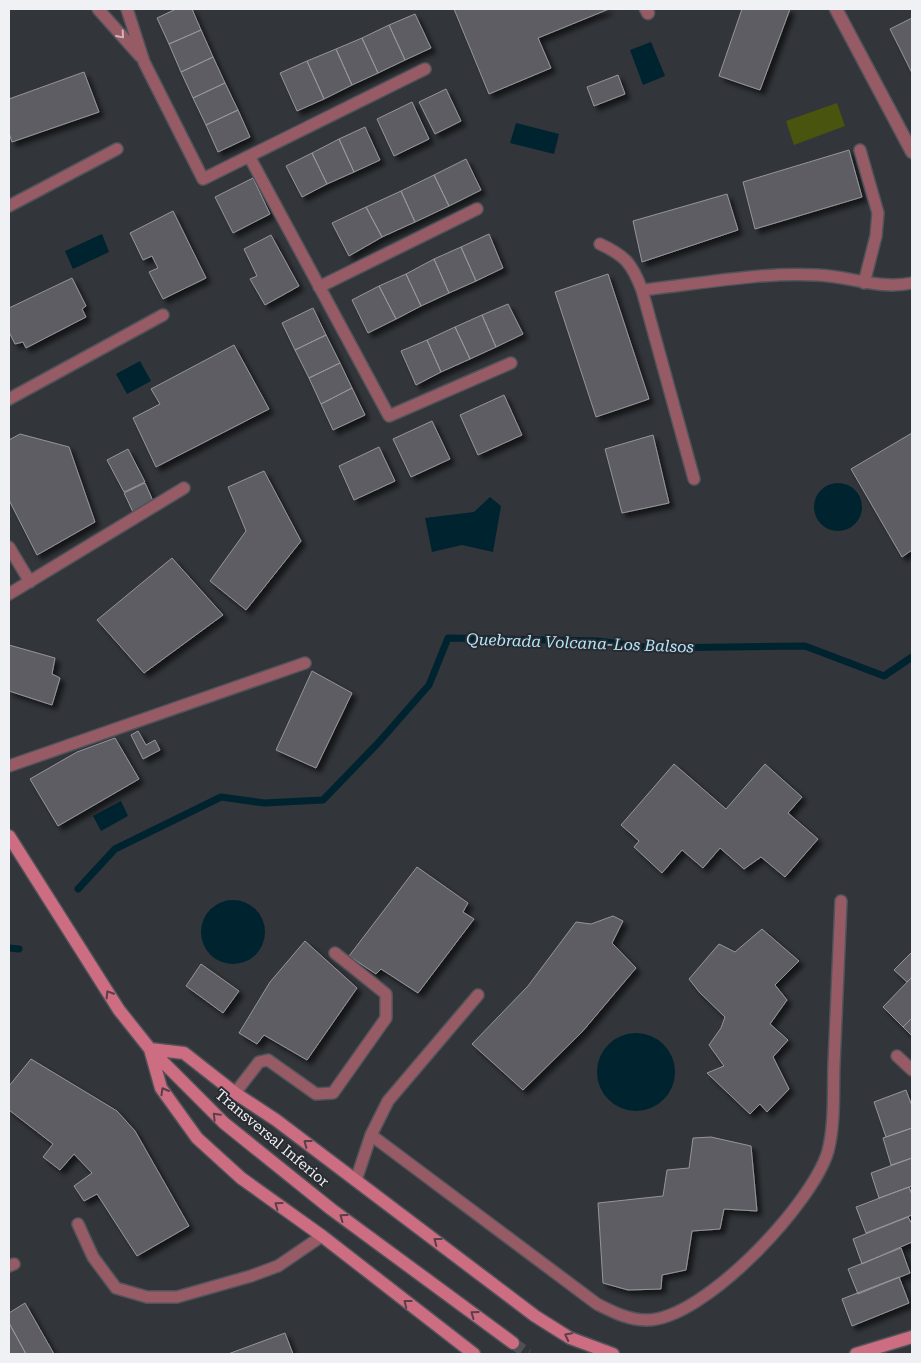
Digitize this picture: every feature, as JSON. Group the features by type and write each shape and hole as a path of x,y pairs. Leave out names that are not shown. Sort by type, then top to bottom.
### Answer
{"main road":[{"name":"Transversal Inferior","path":"9,836 119,1010 150,1049 224,1123 331,1209 513,1343"},
{"path":"474,1354 322,1236 241,1178 198,1138 161,1088 150,1049 184,1054 235,1093 276,1120 535,1316 570,1338 613,1354"},
{"path":"856,1354 912,1337"}],"street":[{"path":"836,9 912,152"}],"lane":[{"path":"98,9 144,62"},
{"path":"127,9 144,62 203,179 425,69"},
{"path":"9,206 117,149"},
{"path":"860,150 878,213 876,236 864,283"},
{"path":"249,156 389,416 511,364"},
{"path":"319,287 477,209"},
{"path":"600,244 621,254 635,270 694,479"},
{"path":"642,290 771,276 817,275 881,285 912,283"},
{"path":"9,399 163,315"},
{"path":"9,594 184,488"},
{"path":"9,547 30,582"},
{"path":"9,766 305,663"},
{"path":"371,1135 597,1304 625,1318 648,1320 671,1315 688,1307 721,1283 776,1233 810,1190 828,1151 832,1106 841,901"},
{"path":"235,1093 259,1062 268,1060 316,1094 333,1093 386,1018 387,1000 386,994 335,953"},
{"path":"356,1180 371,1135 388,1101 478,995"},
{"path":"897,1056 912,1070"},
{"path":"78,1224 93,1257 116,1288 147,1297 177,1296 251,1276 278,1266 322,1236"}],"green space":[{"path":"837,103 845,126 794,145 786,121"}],"water":[{"path":"651,42 665,76 643,85 630,50"},
{"path":"516,123 559,134 554,154 510,143"},
{"path":"102,234 109,252 73,269 65,251"},
{"path":"140,361 151,381 127,394 116,374"},
{"path":"838,483 847,485 855,490 860,498 862,507 860,516 855,524 847,529 838,531 829,529 821,524 816,516 814,507 816,498 821,490 829,485"},
{"path":"490,497 501,506 493,552 462,545 432,552 425,518 474,512"},
{"path":"121,801 128,816 101,831 93,816"},
{"path":"227,900 239,900 256,909 263,920 265,932 263,944 256,955 239,964 227,964 215,959 206,950 201,938 201,926 206,914 215,905"},
{"path":"636,1033 651,1036 664,1044 672,1057 675,1072 672,1087 664,1100 651,1108 636,1111 621,1108 608,1100 600,1087 597,1072 600,1057 608,1044 621,1036"}],"building":[{"path":"176,9 192,9 201,30 169,44 157,18"},
{"path":"454,9 609,9 538,38 551,68 489,94"},
{"path":"742,9 790,9 760,90 719,76"},
{"path":"415,14 431,48 405,60 389,25"},
{"path":"912,18 912,73 890,29"},
{"path":"389,25 405,60 378,73 362,38"},
{"path":"201,30 213,57 181,72 169,44"},
{"path":"362,38 378,73 352,85 336,49"},
{"path":"336,49 352,85 324,99 307,61"},
{"path":"213,57 225,83 193,98 181,72"},
{"path":"307,61 324,99 297,111 280,73"},
{"path":"84,72 99,112 12,142 9,133 9,99"},
{"path":"618,75 625,94 594,106 587,87"},
{"path":"225,83 238,110 206,125 193,98"},
{"path":"446,89 461,121 435,134 419,102"},
{"path":"412,102 429,139 394,156 377,119"},
{"path":"238,110 250,137 218,152 206,125"},
{"path":"365,127 380,160 354,172 339,139"},
{"path":"339,139 354,172 327,184 312,153"},
{"path":"849,150 862,197 755,229 743,182"},
{"path":"312,153 327,184 302,197 286,166"},
{"path":"466,159 481,190 449,206 434,175"},
{"path":"434,175 449,206 415,222 401,191"},
{"path":"253,178 270,214 233,233 215,197"},
{"path":"401,191 415,222 382,237 366,207"},
{"path":"727,194 738,230 642,262 633,221"},
{"path":"366,207 382,237 349,256 332,223"},
{"path":"173,211 206,278 163,299 149,272 158,268 152,256 143,260 130,233"},
{"path":"489,234 503,268 476,281 461,247"},
{"path":"271,235 299,286 265,305 250,279 257,276 244,249"},
{"path":"461,247 476,281 449,293 434,259"},
{"path":"434,259 449,293 421,306 406,274"},
{"path":"406,274 421,306 396,319 379,286"},
{"path":"608,274 649,399 596,417 555,292"},
{"path":"72,278 86,306 82,309 86,317 26,348 23,342 15,344 9,332 9,308"},
{"path":"379,286 396,319 368,333 352,300"},
{"path":"508,304 523,334 496,347 482,315"},
{"path":"313,308 326,335 295,350 282,323"},
{"path":"482,315 496,347 470,359 455,327"},
{"path":"455,327 470,359 441,372 427,340"},
{"path":"326,335 340,363 309,378 295,350"},
{"path":"427,340 441,372 416,385 401,351"},
{"path":"234,345 269,409 156,467 133,418 160,404 151,389"},
{"path":"340,363 352,388 321,404 309,378"},
{"path":"352,388 365,415 333,430 321,404"},
{"path":"504,395 522,435 478,455 460,415"},
{"path":"432,421 450,459 411,477 393,439"},
{"path":"912,433 912,550 902,557 851,469"},
{"path":"20,434 69,447 95,522 37,555 9,500 9,440"},
{"path":"653,435 669,503 622,513 605,449"},
{"path":"379,447 395,481 354,500 339,466"},
{"path":"128,449 145,482 124,492 107,460"},
{"path":"264,471 301,541 246,610 210,581 246,531 228,487"},
{"path":"145,483 153,501 133,512 124,493"},
{"path":"172,558 223,615 144,673 97,620"},
{"path":"9,645 55,658 52,674 60,678 52,705 9,691"},
{"path":"312,671 352,693 316,768 276,750"},
{"path":"138,731 146,745 155,740 160,750 143,759 131,735"},
{"path":"115,738 139,779 58,826 30,779 77,752"},
{"path":"674,764 726,809 765,764 802,797 788,813 818,839 785,877 761,857 744,869 720,848 703,868 682,850 662,873 634,847 639,841 621,825"},
{"path":"417,867 468,903 463,912 474,919 418,993 381,969 376,974 349,956"},
{"path":"613,916 623,921 612,943 636,968 582,1032 523,1090 472,1044 528,986 576,922 591,924"},
{"path":"762,929 799,961 775,985 787,1000 770,1024 788,1040 773,1057 789,1089 767,1112 760,1104 750,1114 707,1073 724,1066 709,1045 721,1028 725,1017 700,993 689,979 719,944 735,952"},
{"path":"305,941 357,988 307,1060 264,1035 257,1044 239,1033 270,982"},
{"path":"912,952 912,977 907,982 894,970"},
{"path":"201,964 239,991 223,1013 186,986"},
{"path":"912,977 912,1018 903,1027 883,1007"},
{"path":"912,1018 912,1036 903,1027"},
{"path":"31,1059 117,1111 135,1131 189,1226 137,1256 97,1194 84,1201 74,1186 92,1173 74,1154 60,1170 43,1157 53,1144 9,1110 9,1086"},
{"path":"906,1090 912,1106 912,1128 886,1137 874,1102"},
{"path":"912,1128 912,1158 891,1165 883,1138"},
{"path":"711,1137 751,1146 757,1211 724,1209 720,1229 692,1231 686,1270 662,1275 661,1289 628,1290 603,1283 598,1203 663,1196 667,1170 689,1168 693,1138"},
{"path":"912,1158 912,1186 879,1198 871,1173"},
{"path":"909,1187 912,1195 912,1215 866,1233 856,1207"},
{"path":"908,1217 912,1224 912,1242 862,1264 853,1239"},
{"path":"901,1248 910,1273 858,1294 848,1269"},
{"path":"899,1277 909,1303 852,1326 842,1299"},
{"path":"25,1303 54,1354 26,1354 9,1323 9,1313"},
{"path":"9,1323 26,1354 9,1354"},
{"path":"285,1333 293,1354 228,1354"}],"waterway":[{"name":"Quebrada Volcana-Los Balsos","path":"78,889 115,849 221,797 264,803 323,800 379,742 429,685 448,638 598,641 653,648 805,646 884,676 912,657"},
{"name":"Quebrada Volcana-Los Balsos","path":"9,948 19,949"}],"tunnel":[{"path":"513,1343 528,1354"}]}
